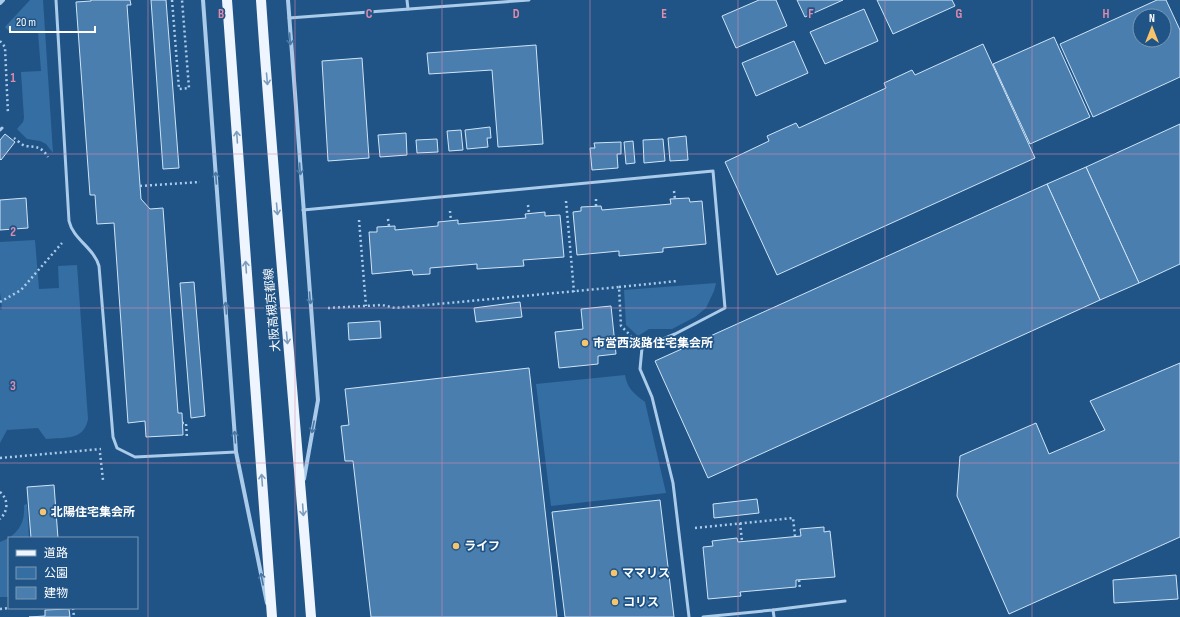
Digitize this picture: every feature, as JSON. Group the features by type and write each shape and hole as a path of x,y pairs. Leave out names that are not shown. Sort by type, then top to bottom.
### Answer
{"main road":[{"name":"大阪高槻京都線","path":"227,0 270,617"},
{"name":"大阪高槻京都線","path":"261,0 290,377 311,617"}],"street":[{"path":"0,3 3,0"},
{"path":"203,0 236,452 270,617"},
{"path":"288,0 318,400 301,491"}],"lane":[{"path":"56,0 69,221 72,231 94,254 99,266 111,426 117,448 135,457 236,452"},
{"path":"407,0 408,9"},
{"path":"289,18 528,0"},
{"path":"303,210 712,171 725,308 675,334 642,348 640,369 652,397 673,483 689,617"},
{"path":"703,617 845,601"},
{"path":"773,610 774,617"}],"path":[{"path":"172,0 179,89 189,88 182,0"},
{"path":"0,41 6,47 8,114 7,122 1,129 24,146 36,146 42,150 47,155 50,162 66,161"},
{"path":"140,186 205,182"},
{"path":"564,185 574,292"},
{"path":"358,205 366,306"},
{"path":"0,302 21,290 72,231"},
{"path":"325,308 382,305 395,308 677,281"},
{"path":"619,287 621,326 642,348"},
{"path":"182,423 186,423 187,434"},
{"path":"0,458 117,448"},
{"path":"100,449 102,480"},
{"path":"0,492 6,498 7,504 4,514 0,519"},
{"path":"679,530 793,518 795,536"},
{"path":"740,523 742,541"}],"green space":[{"path":"30,0 43,0 53,153 46,144 40,141 27,139 17,129 23,122 24,118 21,72 41,71 38,32 10,32 5,27"},
{"path":"35,240 39,289 59,288 58,266 77,265 88,419 86,426 82,431 67,438 46,439 38,428 7,430 0,443 0,310 2,309 0,292 0,242"},
{"path":"716,283 706,308 695,317 672,329 649,329 638,336 626,325 624,290"},
{"path":"625,375 627,384 645,402 666,493 551,506 536,384"},
{"path":"27,504 29,537 10,537 17,531 23,520 24,505"},
{"path":"8,538 8,597 0,597 0,542"}],"building":[{"path":"91,0 130,0 131,5 127,5 141,199 150,209 163,208 178,413 182,413 183,435 146,437 145,421 128,423 114,223 97,224 95,195 90,195 76,2"},
{"path":"151,0 166,0 179,168 163,169"},
{"path":"759,0 776,0 787,26 736,48 722,16"},
{"path":"797,0 843,0 805,17"},
{"path":"877,0 952,0 955,6 893,34"},
{"path":"1157,0 1166,0 1170,8 1139,8"},
{"path":"864,9 878,41 825,64 810,32"},
{"path":"1132,11 1132,48 1172,48 1172,13 1180,30 1180,77 1093,117 1060,44"},
{"path":"1054,37 1090,117 1030,144 993,64"},
{"path":"794,41 808,73 756,96 742,63"},
{"path":"983,44 1035,158 777,275 725,162 769,141 767,136 796,123 799,128 886,88 884,83 912,70 915,75"},
{"path":"536,45 543,144 498,147 492,70 429,74 427,53"},
{"path":"362,58 369,158 328,161 322,61"},
{"path":"1180,124 1180,264 1139,283 1086,167"},
{"path":"490,127 491,138 487,138 488,147 467,149 465,130"},
{"path":"461,130 463,150 449,151 447,131"},
{"path":"406,133 407,155 380,157 378,135"},
{"path":"5,134 15,142 1,160 0,140"},
{"path":"686,136 688,160 670,161 668,138"},
{"path":"437,139 438,152 417,153 416,140"},
{"path":"663,139 665,161 644,163 643,140"},
{"path":"633,141 635,163 626,164 624,142"},
{"path":"621,142 621,154 617,154 618,168 592,170 590,148 595,148 594,143"},
{"path":"1086,167 1139,283 1100,300 1047,184"},
{"path":"1047,184 1100,300 708,478 655,361"},
{"path":"26,198 28,228 0,230 0,200"},
{"path":"689,198 690,202 702,201 706,244 663,248 663,252 619,256 619,251 577,255 573,212 581,211 581,207 601,206 602,210 671,204 670,199"},
{"path":"545,212 545,216 560,215 564,257 523,260 524,266 477,269 477,264 430,268 430,274 413,275 412,270 372,274 369,232 377,232 377,227 395,226 395,230 438,226 438,222 458,220 458,224 526,218 525,214"},
{"path":"194,282 205,416 191,418 180,283"},
{"path":"520,302 522,317 476,322 474,308"},
{"name":"市営西淡路住宅集会所","path":"611,306 616,354 598,356 598,364 559,368 555,332 583,329 581,309"},
{"path":"380,321 381,338 349,340 348,323"},
{"path":"1180,363 1180,537 1009,614 957,496 960,456 1036,423 1049,454 1105,430 1090,401"},
{"name":"ライフ","path":"529,368 557,617 371,617 353,461 345,461 341,426 349,425 345,389"},
{"name":"北陽住宅集会所","path":"54,485 58,537 31,537 27,487"},
{"path":"757,499 759,513 714,518 713,504"},
{"path":"660,500 674,617 565,617 552,512"},
{"path":"824,527 824,532 830,531 835,577 796,580 796,587 740,592 741,596 708,599 703,547 713,546 712,541 737,538 738,542 801,536 800,529"},
{"path":"1176,575 1178,599 1114,603 1113,580"},
{"path":"69,609 70,617 29,617 45,616 45,610"}],"place":[{"name":"市営西淡路住宅集会所","path":"585,343"},
{"name":"北陽住宅集会所","path":"43,512"},
{"name":"ライフ","path":"456,546"},
{"name":"ママリス","path":"614,573"},
{"name":"コリス","path":"615,602"}]}
